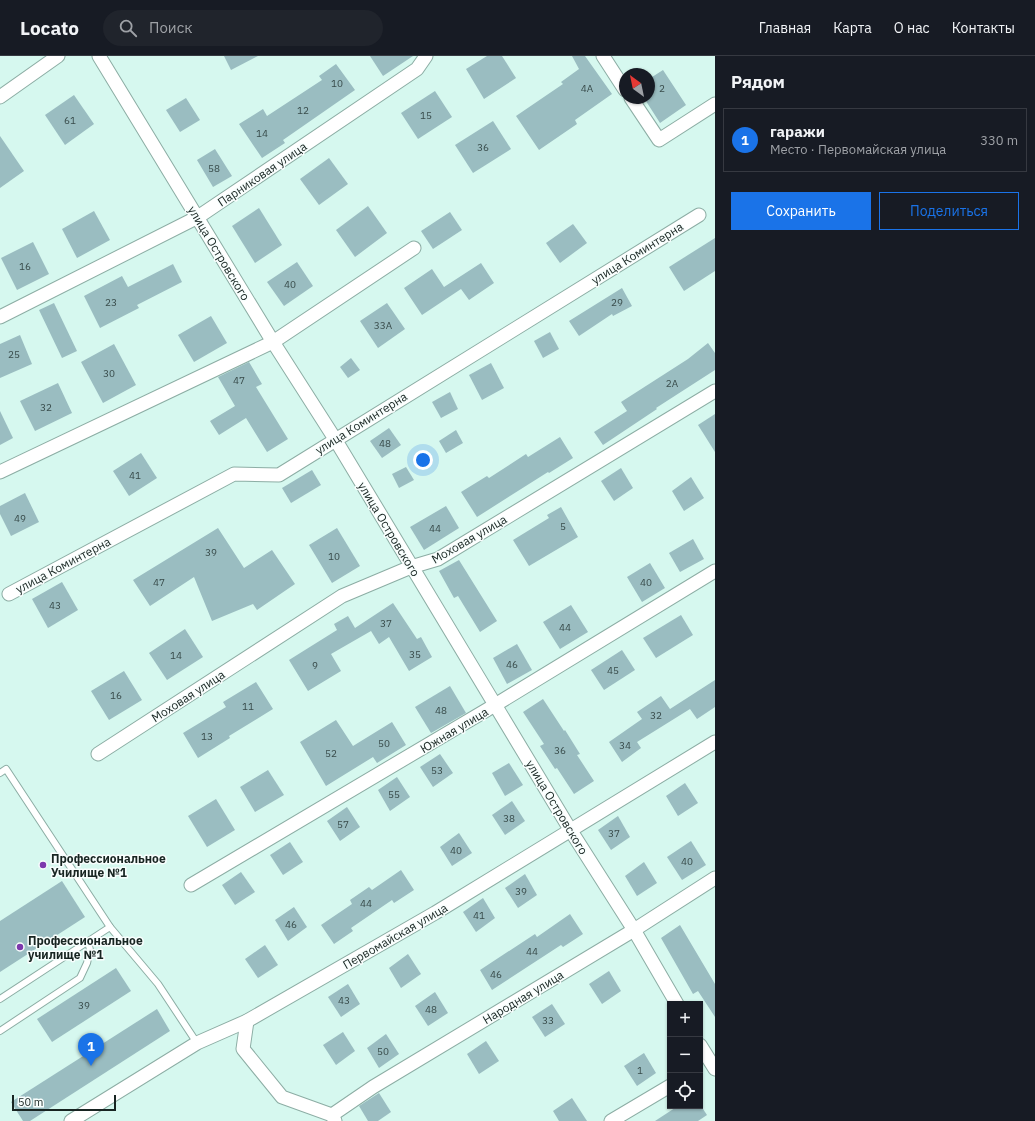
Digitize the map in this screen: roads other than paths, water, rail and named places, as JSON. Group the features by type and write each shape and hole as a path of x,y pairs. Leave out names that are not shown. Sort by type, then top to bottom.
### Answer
{"street":[{"path":"0,97 58,56"},
{"name":"улица Островского","path":"99,56 273,342 335,439 411,568 571,831 634,930 675,1001"},
{"name":"Парниковая улица","path":"0,317 198,217 417,69 426,56"},
{"path":"602,56 619,81"},
{"path":"635,104 659,140 715,104"},
{"name":"улица Коминтерна","path":"9,594 234,474 279,475 699,215"},
{"path":"0,472 273,342 414,248"},
{"name":"Моховая улица","path":"98,754 342,596 411,568 438,559 715,391"},
{"name":"Южная улица","path":"191,885 495,705 715,571"},
{"name":"Первомайская улица","path":"71,1121 197,1042 247,1021 441,909 715,742"},
{"name":"Народная улица","path":"333,1118 373,1087 634,930 715,878"},
{"path":"247,1021 243,1049 282,1097 333,1118"},
{"path":"703,1051 710,1065"},
{"path":"611,1121 667,1088"}],"lane":[{"path":"0,773 6,769 110,927 158,984 197,1042"},
{"path":"0,999 110,927"},
{"path":"0,1031 80,978 88,963 90,950 88,941"}],"place":[{"name":"Профессиональное Училище №1","path":"43,865"},
{"name":"Профессиональное училище №1","path":"20,947"},
{"name":"гаражи","path":"91,1066"}]}
